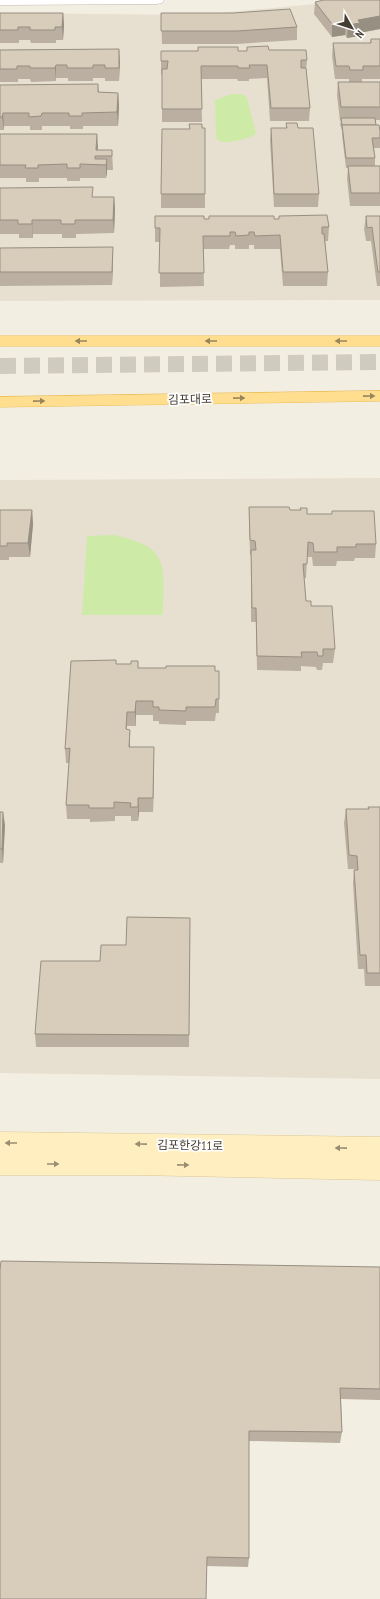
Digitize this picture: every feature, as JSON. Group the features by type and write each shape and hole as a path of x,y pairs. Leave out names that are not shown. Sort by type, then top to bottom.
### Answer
{"main road":[{"path":"0,341 380,341"},
{"name":"김포대로","path":"0,402 380,396"}],"street":[{"path":"0,1 157,0"},
{"name":"김포한강11로","path":"0,1143 380,1148"},
{"name":"김포한강11로","path":"0,1164 136,1164 380,1168"}],"shaded area":[{"path":"380,0 380,300 0,301 0,13 196,15 337,2"},
{"path":"380,478 380,1079 0,1073 0,480"}],"green space":[{"path":"232,94 242,94 247,98 256,133 245,139 221,142 216,138 215,100"},
{"path":"113,535 145,545 154,552 160,560 164,583 163,615 82,615 87,536"}],"building":[{"path":"324,0 380,0 380,16 358,20 360,23 348,25 346,22 332,24 315,2"},
{"path":"290,9 297,27 237,31 161,31 161,13 233,13"},
{"path":"0,13 63,13 62,27 55,27 55,30 30,30 30,27 18,27 18,30 0,30"},
{"path":"371,39 380,39 380,66 363,66 363,70 350,70 349,66 336,66 333,43 371,43"},
{"path":"268,46 269,50 306,50 307,60 301,60 301,68 306,68 310,108 271,108 267,65 249,65 250,68 238,68 238,66 201,66 202,109 162,109 162,69 167,69 168,61 161,61 161,51 198,51 198,47 238,47 238,51 247,51 247,47"},
{"path":"119,49 119,68 105,68 105,65 93,65 93,68 67,68 67,65 56,65 55,68 30,68 30,66 17,66 17,69 0,69 0,50"},
{"path":"338,82 380,82 380,107 341,107"},
{"path":"98,84 98,92 118,93 117,112 82,113 82,116 69,116 69,113 42,113 41,116 29,117 29,113 3,113 2,117 0,117 0,85"},
{"path":"341,118 375,118 376,125 342,125"},
{"path":"286,123 297,123 298,128 313,128 319,194 274,194 271,128 287,128"},
{"path":"189,124 202,124 202,128 205,128 205,194 161,194 162,129 190,129"},
{"path":"342,125 379,125 380,138 372,138 375,158 346,158"},
{"path":"0,134 97,134 96,150 112,150 112,156 95,156 95,159 107,159 106,165 80,164 80,168 67,168 67,164 38,165 38,168 25,168 26,165 0,165"},
{"path":"348,166 380,166 380,193 351,193"},
{"path":"93,187 92,197 114,197 113,220 75,220 75,224 61,224 61,220 32,220 32,224 18,224 18,220 0,220 0,188"},
{"path":"327,215 329,227 322,227 322,234 324,234 328,272 283,272 280,235 255,236 254,232 249,232 249,235 236,236 235,232 230,232 230,236 203,236 204,273 159,273 160,228 155,228 155,216 204,216 204,219 209,219 209,216 274,216 274,219 279,219 279,216"},
{"path":"366,216 380,216 380,272 378,272 372,227 367,228"},
{"path":"113,247 112,272 0,272 0,248"},
{"path":"249,507 289,507 290,510 301,510 300,508 307,508 307,514 332,514 332,511 374,511 376,544 356,544 356,547 337,547 337,552 314,552 313,543 308,542 307,564 303,564 306,601 311,601 311,606 332,606 335,649 323,649 323,656 318,656 317,652 301,652 302,657 257,656 256,608 252,608 251,550 256,550 255,541 250,540"},
{"path":"0,510 32,510 28,543 7,543 7,546 0,546"},
{"path":"116,660 116,664 131,664 131,661 138,661 138,668 166,668 166,666 215,666 215,671 219,671 219,699 216,699 215,707 186,707 186,711 159,710 159,707 153,707 153,701 136,701 135,712 127,712 126,729 130,730 129,747 154,747 153,798 138,798 138,807 130,807 131,803 114,802 114,808 89,808 89,805 66,805 70,748 65,749 71,661"},
{"path":"368,807 380,807 380,973 367,973 366,955 360,955 354,870 358,870 357,856 349,855 346,809 369,809"},
{"path":"0,812 3,812 2,849 0,849"},
{"path":"127,917 190,918 189,1035 35,1034 41,961 100,961 101,945 126,945"},
{"path":"1,1261 380,1267 380,1389 340,1388 342,1432 249,1431 249,1558 207,1557 206,1599 0,1599"}],"tunnel":[{"path":"0,366 380,362"}]}
